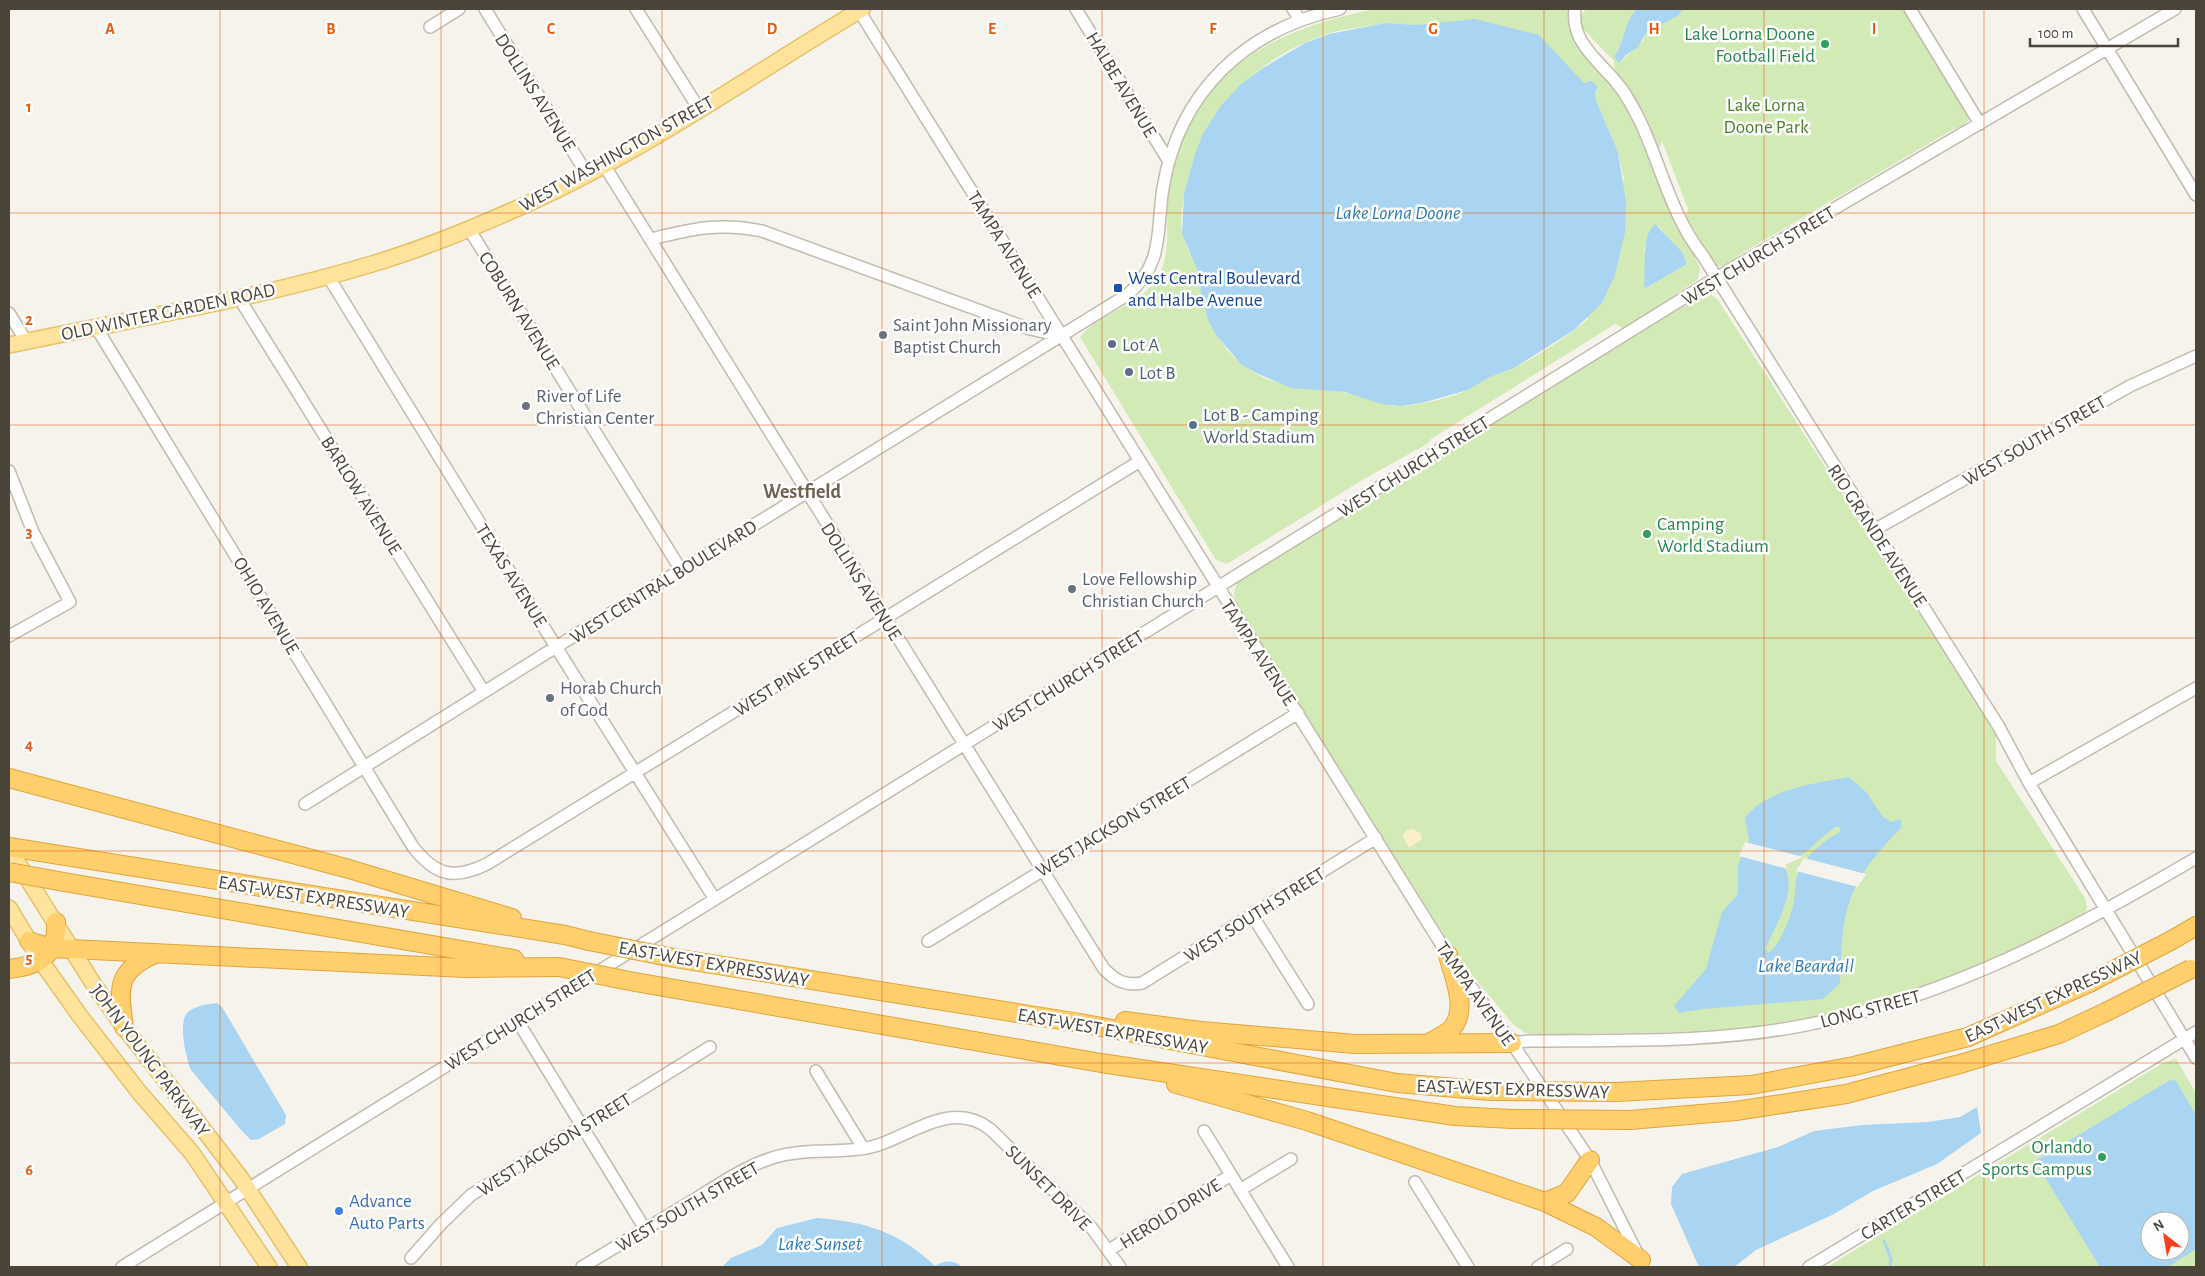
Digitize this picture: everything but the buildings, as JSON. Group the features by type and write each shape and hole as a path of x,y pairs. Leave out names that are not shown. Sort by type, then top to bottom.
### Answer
{"highway":[{"path":"9,778 349,869 565,935"},
{"path":"9,784 26,784"},
{"name":"EAST-WEST EXPRESSWAY","path":"9,848 565,935 674,958 1080,1023 1397,1083 1491,1091 1616,1092 1751,1085 1854,1066 1968,1037 2089,983 2196,926"},
{"name":"EAST-WEST EXPRESSWAY","path":"9,872 1101,1063 1436,1113 1512,1119 1630,1120 1736,1111 1846,1094 1960,1064 2041,1039 2106,1012 2194,967"},
{"path":"46,954 57,935 56,922"},
{"path":"29,941 46,954"},
{"path":"9,969 26,967 46,954 71,948 465,968 558,967"},
{"path":"124,1027 120,995 121,984 128,970 158,953"},
{"path":"1427,1044 1453,1027 1459,1012 1460,1001 1448,955"},
{"path":"1080,1023 1111,1019 1286,1039 1355,1044 1512,1043"},
{"path":"1101,1063 1316,1124 1545,1202 1596,1227 1643,1264"},
{"path":"1545,1202 1567,1193 1590,1160"}],"main road":[{"name":"WEST WASHINGTON STREET","path":"328,276 374,264 469,229 531,202 587,174 699,109 860,9"},
{"name":"OLD WINTER GARDEN ROAD","path":"9,345 239,298 328,276"},
{"name":"JOHN YOUNG PARKWAY","path":"9,848 71,948 124,1027 197,1119 248,1189 299,1267"},
{"path":"9,908 29,941"},
{"name":"JOHN YOUNG PARKWAY","path":"46,954 139,1092 192,1152 270,1267"}],"street":[{"path":"430,26 442,13 459,9"},
{"name":"DOLLINS AVENUE","path":"485,9 587,174"},
{"path":"636,9 699,109"},
{"name":"TAMPA AVENUE","path":"860,9 1217,588 1298,713 1448,955 1512,1043 1590,1160 1643,1264"},
{"name":"HALBE AVENUE","path":"1076,9 1168,160"},
{"path":"1293,9 1300,20"},
{"name":"WEST CENTRAL BOULEVARD","path":"305,804 1127,295 1148,273 1155,256 1161,225 1162,190 1168,160 1181,127 1196,98 1220,70 1246,49 1300,20 1340,9"},
{"name":"RIO GRANDE AVENUE","path":"1575,9 1575,30 1581,44 1608,71 1641,120 1669,195 1686,232 2000,727 2029,783 2196,1058"},
{"path":"1910,9 1980,124"},
{"path":"2083,9 2196,195"},
{"name":"WEST CHURCH STREET","path":"122,1267 517,1020 1716,278 2175,9"},
{"name":"DOLLINS AVENUE","path":"604,165 1104,969 1113,978 1131,985"},
{"path":"651,239 696,228 716,226 738,226 762,231 1025,327 1061,336"},
{"name":"COBURN AVENUE","path":"469,229 681,570"},
{"name":"TEXAS AVENUE","path":"328,276 556,647 714,898"},
{"name":"BARLOW AVENUE","path":"239,298 484,692"},
{"path":"9,314 26,342"},
{"name":"OHIO AVENUE","path":"96,327 366,767 413,847 435,869 447,873"},
{"name":"WEST SOUTH STREET","path":"1874,530 2130,386 2196,356"},
{"name":"WEST PINE STREET","path":"447,873 461,874 487,864 1140,461"},
{"path":"9,471 33,532 70,602 9,636"},
{"path":"2029,783 2196,688"},
{"name":"WEST JACKSON STREET","path":"928,941 1298,713"},
{"name":"WEST SOUTH STREET","path":"1131,985 1142,983 1154,976 1376,838"},
{"name":"LONG STREET","path":"1512,1043 1528,1041 1670,1039 1759,1032 1805,1025 1867,1011 1950,984 2059,936 2196,858"},
{"path":"1252,915 1308,1004"},
{"path":"517,1020 645,1229"},
{"name":"CARTER STREET","path":"1809,1267 2196,1032"},
{"name":"WEST JACKSON STREET","path":"411,1258 441,1224 472,1195 710,1047"},
{"path":"816,1071 863,1148"},
{"name":"WEST SOUTH STREET","path":"582,1267 746,1168 800,1150 863,1148 880,1144 939,1119 968,1118"},
{"name":"SUNSET DRIVE","path":"968,1118 980,1122 990,1129 1091,1227 1120,1267"},
{"path":"1204,1131 1288,1267"},
{"name":"HEROLD DRIVE","path":"1240,1190 1291,1159"},
{"name":"HEROLD DRIVE","path":"1109,1250 1231,1175"},
{"path":"1415,1182 1468,1267"},
{"path":"1538,1267 1567,1250"}],"green space":[{"path":"1375,9 1570,9 1570,23 1573,36 1586,56 1612,83 1627,106 1640,132 1665,198 1700,269 1698,279 1625,329 1615,324 1431,439 1427,444 1364,479 1227,564 1216,560 1080,337 1100,320 1145,292 1154,283 1161,271 1166,251 1169,188 1180,148 1195,114 1215,86 1240,63 1268,45 1300,30 1336,18","holes":["1386,23 1417,25 1586,83 1591,80 1598,87 1595,92 1596,101 1618,152 1624,179 1587,320 1535,357 1513,369 1488,378 1470,389 1436,401 1400,406 1392,406 1342,392 1277,383 1253,372 1242,364 1222,343 1208,318 1202,300 1200,278 1184,240 1181,220 1187,185 1199,145 1225,103 1242,85 1281,55 1304,43 1334,32","1658,226 1681,252 1687,264 1646,288 1644,249 1652,227"]},
{"name":"Lake Lorna Doone Park","path":"1587,9 1637,9 1626,26 1618,51 1614,57 1619,63 1642,42 1646,33 1679,15 1683,9 1904,9 1964,106 1969,120 1961,127 1952,130 1739,255 1737,259 1724,266 1716,266 1684,221 1688,209 1662,141 1658,152 1614,74 1614,61 1582,28 1578,17"},
{"path":"1709,293 1718,300 1996,733 1996,761 2085,898 2087,908 2085,913 2050,933 1975,968 1936,983 1857,1008 1777,1023 1737,1028 1656,1033 1525,1033 1512,1023 1459,959 1237,605 1234,591 1238,582 1638,332"},
{"name":"Orlando Sports Campus","path":"2176,1059 2196,1093 2196,1267 1827,1267 2163,1063"}],"sand":[{"path":"1413,829 1420,833 1422,839 1409,848 1402,835 1407,830"}],"water":[{"path":"1637,9 1683,9 1679,15 1646,33 1638,47 1626,55 1619,63 1614,57 1618,51 1626,26"},
{"name":"Lake Lorna Doone","path":"1475,19 1539,35 1583,82 1586,83 1591,80 1598,87 1595,92 1596,101 1618,152 1626,202 1625,232 1615,275 1602,303 1574,330 1514,368 1490,377 1468,390 1422,403 1401,406 1381,404 1345,392 1291,388 1242,365 1216,335 1209,322 1202,300 1198,271 1182,234 1184,194 1195,154 1203,134 1220,107 1240,85 1263,68 1305,43 1329,34 1386,23 1417,25"},
{"path":"1655,224 1682,252 1687,264 1646,288 1644,287 1646,244 1651,229"},
{"name":"Lake Beardall","path":"1849,777 1866,792 1883,817 1892,822 1901,819 1901,828 1866,868 1853,892 1845,918 1840,983 1823,999 1703,1009 1679,1013 1674,1006 1706,969 1722,912 1738,894 1738,864 1749,840 1745,818 1765,800 1778,794 1807,785","holes":["1835,827 1840,827 1840,832 1816,849 1797,875 1791,914 1781,938 1768,953 1766,949 1784,908 1789,887 1788,876 1784,867 1786,861 1800,856 1829,831"]},
{"path":"217,1003 222,1007 286,1115 285,1124 259,1139 251,1140 242,1131 191,1070 189,1065 183,1033 184,1018 193,1009"},
{"path":"2170,1080 2176,1081 2196,1115 2196,1249 2190,1253 2190,1211 2140,1211 2140,1261 2177,1261 2168,1267 2100,1267 2035,1161"},
{"path":"1977,1107 1981,1133 1937,1164 1873,1191 1832,1215 1756,1250 1734,1267 1701,1267 1698,1265 1671,1204 1672,1187 1682,1174 1778,1147 1814,1131 1862,1125 1928,1122 1960,1117"},
{"name":"Lake Sunset","path":"817,1218 851,1222 880,1230 908,1244 935,1266 949,1262 963,1267 722,1267 731,1258 762,1245 777,1228"}],"pier":[{"path":"1745,842 1803,857 1785,865 1788,869 1739,856"},
{"path":"1804,858 1866,874 1858,887 1796,871"}],"waterway":[{"path":"1884,1241 1891,1259 1890,1267"}],"place":[{"name":"Lake Lorna Doone Football Field","path":"1825,44"},
{"name":"West Central Boulevard and Halbe Avenue","path":"1118,288"},
{"name":"Saint John Missionary Baptist Church","path":"883,335"},
{"name":"Lot A","path":"1112,344"},
{"name":"Lot B","path":"1129,372"},
{"name":"River of Life Christian Center","path":"526,406"},
{"name":"Lot B - Camping World Stadium","path":"1193,425"},
{"name":"Camping World Stadium","path":"1647,534"},
{"name":"Love Fellowship Christian Church","path":"1072,589"},
{"name":"Horab Church of God","path":"550,698"},
{"name":"Orlando Sports Campus","path":"2102,1157"},
{"name":"Advance Auto Parts","path":"339,1211"}],"district":[{"name":"Westfield","path":"802,491"}]}
